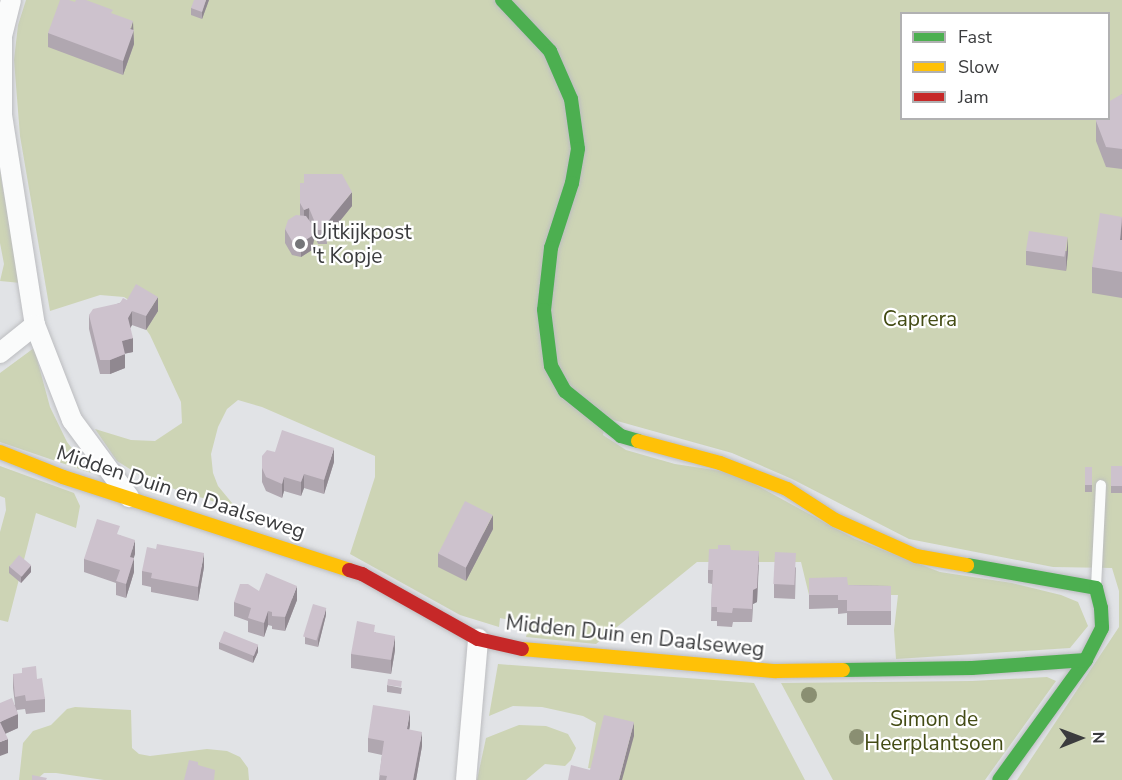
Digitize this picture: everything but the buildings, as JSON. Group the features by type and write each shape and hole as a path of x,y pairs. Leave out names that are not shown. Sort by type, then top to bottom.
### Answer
{"street":[{"path":"11,0 2,37 2,115 35,326 72,420 129,497"},
{"path":"502,0 550,51 571,99 578,149 573,183 551,248 544,292 545,329 551,366 565,391 621,436 720,463 787,489 835,520 916,556 1096,588 1101,608 1102,628 1086,660 999,780"},
{"path":"0,353 35,326"},
{"name":"Midden Duin en Daalseweg","path":"0,452 63,477 362,574 478,639 517,649 747,670 972,668 1086,660"},
{"path":"466,780 478,639"}],"lane":[{"path":"1096,588 1101,485"}],"green space":[{"name":"Caprera","path":"26,0 1122,0 1122,780 1017,780 1119,627 1119,591 1112,568 1053,567 909,539 792,479 732,453 610,419 607,415 603,435 626,450 675,464 734,473 855,539 940,572 1012,583 1061,595 1078,602 1088,626 1070,648 896,659 894,630 898,595 809,595 801,562 697,562 596,644 526,637 529,624 500,618 499,627 460,615 350,554 375,477 375,456 262,407 238,400 227,409 218,427 211,454 213,473 218,486 237,509 165,486 141,476 117,461 95,429 131,440 155,441 182,423 181,402 150,335 141,322 145,310 124,297 100,295 50,311 20,136 14,60 18,25"},
{"path":"0,170 21,283 0,281 4,264 0,243"},
{"path":"34,348 50,407 67,442 91,473 0,442 0,373"},
{"path":"0,466 74,493 80,506 76,528 36,513 8,622 0,620 0,532 6,510 5,498 0,496"},
{"path":"498,664 754,683 805,780 616,780 617,772 588,768 596,723 583,716 542,707 513,706 489,716"},
{"name":"Simon de Heerplantsoen","path":"1047,677 1056,681 985,780 833,780 781,683 972,681"},
{"path":"75,707 131,710 132,748 139,754 150,756 207,749 227,751 240,757 248,768 249,780 104,780 44,773 36,780 19,780 23,743 33,731 51,725 67,709"},
{"path":"519,725 546,726 568,734 576,748 571,760 565,766 545,764 526,780 477,780 486,738"}],"traffic: fast":[{"path":"502,0 550,51 571,99 578,149 572,183 551,248 544,310 551,366 565,391 621,436 638,441"},
{"path":"967,565 1096,588 1101,608 1102,628 1086,660 999,780"},
{"path":"843,670 972,668 1086,660"}],"traffic: slow":[{"path":"638,441 720,463 787,489 835,520 916,556 967,565"},
{"path":"0,452 63,477 349,570"},
{"path":"522,649 776,671 843,670"}],"traffic: jam":[{"path":"349,570 362,574 478,639 522,649"}],"place":[{"name":"Uitkijkpost 't Kopje","path":"300,244"}]}
